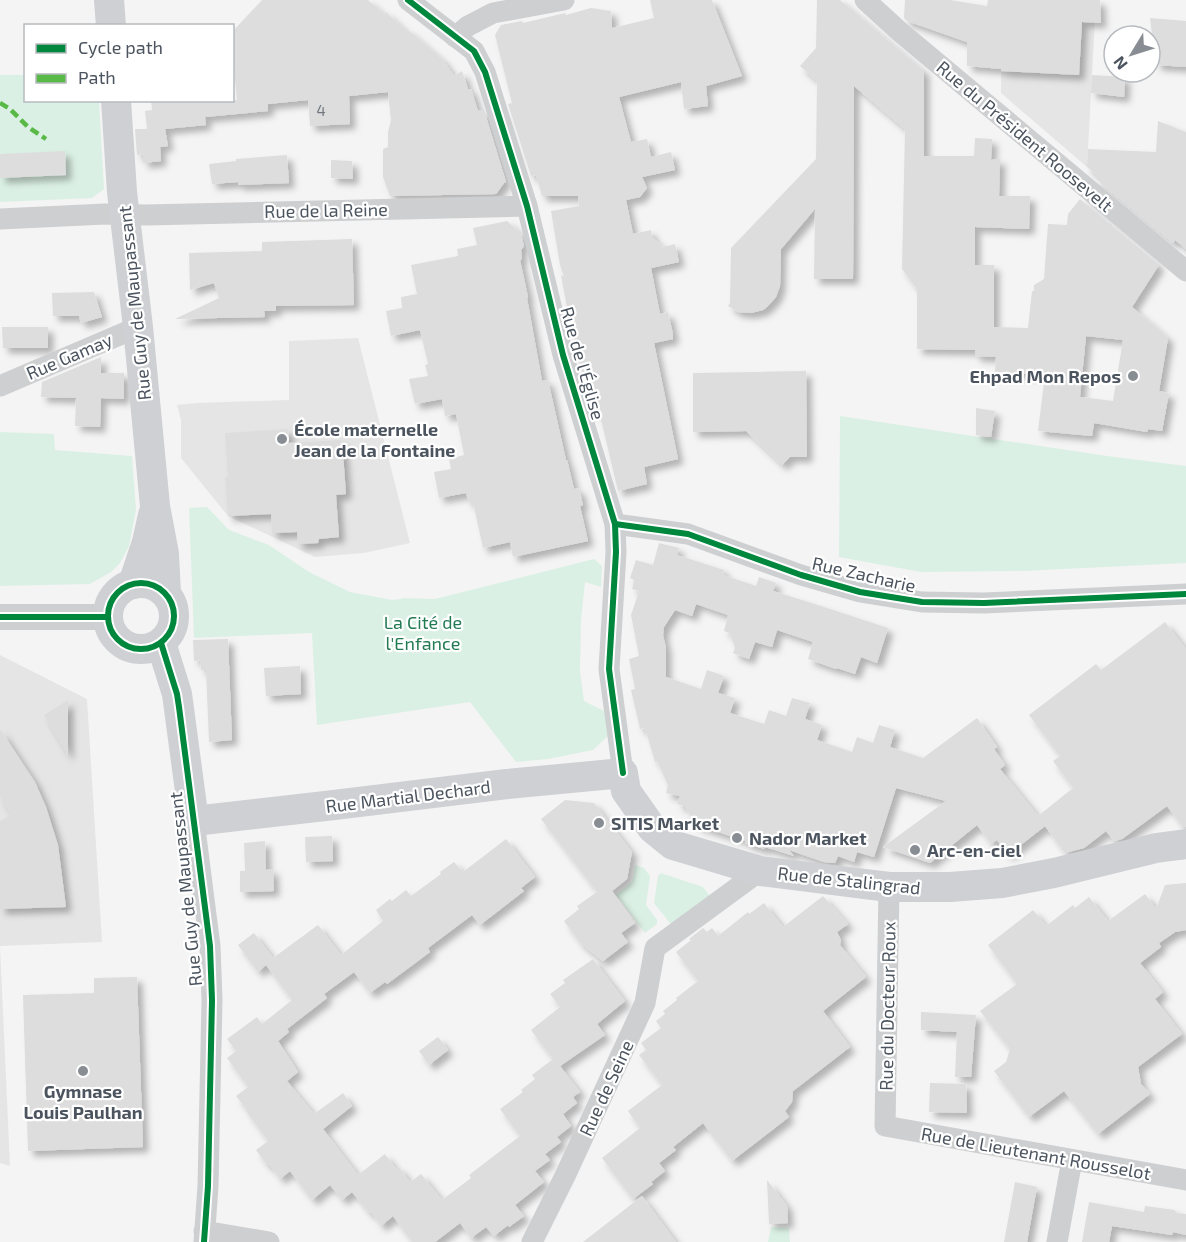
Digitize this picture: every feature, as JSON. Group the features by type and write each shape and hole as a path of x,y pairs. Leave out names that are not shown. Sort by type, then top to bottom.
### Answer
{"main road":[{"path":"109,0 111,24"},
{"name":"Rue Guy de Maupassant","path":"116,102 124,215 138,327 155,506 164,554 166,594"},
{"name":"Rue Guy de Maupassant","path":"133,584 147,542 155,506"},
{"path":"142,583 151,585 166,594 172,604 174,614 169,635 161,643 141,650 130,648 120,642 114,635 108,617 115,596 133,584 142,583"},
{"name":"Rue Guy de Maupassant","path":"161,643 177,694 194,821"},
{"name":"Rue Martial Dechard","path":"194,821 496,785 622,773"},
{"name":"Rue de Stalingrad","path":"622,773 626,790 652,828 673,845 760,871 889,887 950,887 1002,883 1156,848 1186,844"}],"street":[{"name":"Rue de l'Église","path":"408,0 474,51 485,72 527,206 563,355 615,524 616,552 609,669 622,773"},
{"path":"455,37 468,26 493,14 564,0"},
{"name":"Rue du Président Roosevelt","path":"865,0 1186,271"},
{"name":"Rue de la Reine","path":"0,219 105,214 527,206"},
{"name":"Rue Gamay","path":"0,386 138,327"},
{"name":"Rue Zacharie","path":"615,524 688,534 801,576 860,592 922,602 984,603 1186,594"},
{"path":"0,617 108,617"},
{"name":"Rue Guy de Maupassant","path":"194,821 210,946 212,1000 208,1186 204,1236"},
{"name":"Rue de Seine","path":"532,1242 645,1003 655,948 760,871"},
{"name":"Rue du Docteur Roux","path":"885,1126 889,887"},
{"name":"Rue de Lieutenant Rousselot","path":"885,1126 1186,1180"},
{"path":"1057,1242 1072,1160"},
{"path":"204,1236 269,1242"}],"shaded area":[{"path":"1002,0 1096,0 1087,167 1001,93"},
{"name":"École maternelle Jean de la Fontaine","path":"358,338 410,543 364,553 315,557 228,516 181,458 181,420 177,405 289,400 289,341"},
{"path":"0,655 87,699 102,942 0,946"},
{"path":"0,946 10,1166 0,1163"}],"green space":[{"path":"0,75 24,75 24,102 99,102 104,189 92,198 0,202"},
{"path":"840,416 1186,466 1186,563 1024,571 921,572 839,557"},
{"path":"0,432 54,434 55,450 132,456 136,510 129,546 120,563 111,572 90,584 0,586"},
{"name":"La Cité de l'Enfance","path":"207,507 229,530 269,545 309,572 350,592 392,600 435,599 594,559 602,566 601,587 585,582 581,620 580,671 584,701 604,711 610,734 593,750 548,759 516,762 470,702 317,725 312,633 194,638 189,508"},
{"path":"635,865 644,868 650,876 646,905 657,920 657,924 645,933 616,895 632,882"},
{"path":"661,873 703,887 713,900 679,924 670,923 654,903 658,876"},
{"path":"771,1227 789,1228 790,1242 768,1242"}],"building":[{"path":"262,0 368,0 384,14 386,12 443,60 454,76 462,71 478,111 484,110 506,182 496,194 390,196 383,177 383,149 388,147 391,120 388,92 349,96 350,124 310,126 308,100 268,104 268,111 205,117 206,125 165,129 168,146 160,147 161,161 143,163 143,154 137,155 135,129 147,129 145,111 152,110 151,102 234,102 237,100 234,30"},
{"path":"650,0 712,0 742,76 706,86 708,106 684,109 681,82 619,97 631,142 647,139 651,157 671,152 675,170 642,177 647,188 640,197 626,200 633,234 651,230 652,237 663,247 675,244 679,262 651,268 660,314 668,312 673,334 673,339 654,343 678,459 644,467 647,484 618,491 599,411 594,412 578,359 551,211 579,206 578,196 542,196 536,175 531,176 508,104 512,103 495,35 501,25 522,21 523,23 565,13 566,15 591,8 611,11 612,28 654,18"},
{"path":"817,0 840,0 924,71 924,156 974,156 975,138 992,139 991,160 1000,159 999,196 1030,196 1029,229 975,227 975,265 994,265 994,327 1028,328 1032,291 1034,291 1034,285 1044,279 1048,224 1067,225 1068,214 1080,199 1159,265 1132,307 1168,338 1159,391 1169,393 1162,431 1148,429 1147,432 1094,423 1092,436 1038,431 1045,375 995,372 996,357 975,356 975,350 917,349 917,289 902,269 905,129 854,86 853,279 814,279 815,209 781,249 780,286 776,297 763,310 751,313 738,312 728,306 730,303 731,248 816,159 817,81 800,66 816,48","holes":["1086,336 1123,340 1113,401 1080,397"]},
{"path":"905,0 950,0 987,6 988,0 1100,0 1101,23 1082,22 1079,75 1001,71 1001,69 967,66 967,42 907,21 904,18"},
{"path":"1150,18 1186,21 1186,67 1162,65 1162,24 1151,24"},
{"path":"1092,75 1102,76 1102,84 1125,84 1124,97 1091,93"},
{"path":"1158,121 1186,132 1186,249 1175,240 1173,243 1096,179 1098,176 1087,167 1088,149 1156,152"},
{"path":"65,151 66,175 0,178 0,154"},
{"path":"287,155 289,183 212,184 209,164 236,161 236,159"},
{"path":"331,160 352,161 353,179 331,178"},
{"path":"507,221 521,234 524,246 520,260 542,381 548,380 574,489 579,488 583,505 580,506 588,541 513,557 510,542 483,548 473,502 469,503 466,493 439,498 434,472 451,469 449,459 464,455 456,414 445,416 442,399 415,404 409,379 428,376 425,365 428,364 420,330 391,336 386,311 402,308 401,297 417,294 411,265 458,256 457,249 477,245 473,228"},
{"path":"352,239 354,305 276,306 276,311 264,311 265,317 175,319 219,298 214,283 190,290 189,253 262,251 262,242"},
{"path":"94,292 102,317 81,323 79,316 53,316 52,293"},
{"path":"2,327 48,327 48,348 3,348"},
{"path":"101,357 101,373 124,373 124,399 101,398 100,427 75,426 76,398 41,397 42,382"},
{"path":"806,371 807,457 790,457 782,465 746,431 693,432 693,373"},
{"path":"976,408 995,411 991,437 976,435"},
{"path":"288,429 289,443 342,440 346,494 336,495 339,537 319,539 318,543 298,544 297,532 272,533 271,514 228,516 225,433"},
{"path":"659,543 679,548 677,555 724,570 723,575 756,586 759,577 776,583 773,591 888,628 877,663 861,657 855,674 808,659 813,642 777,630 772,647 755,642 749,659 733,653 735,648 730,633 724,631 728,615 696,604 692,616 675,610 664,627 666,677 701,689 707,670 724,676 718,693 735,698 730,713 764,724 769,710 786,716 792,698 810,703 805,719 822,725 817,740 852,752 857,737 873,743 879,725 895,730 890,747 923,758 977,718 997,747 994,749 1005,765 1000,769 1038,816 1073,788 1053,761 1060,756 1029,715 1096,664 1101,670 1165,622 1186,649 1186,827 1183,827 1167,806 1122,839 1114,841 1106,831 1084,848 1065,853 1045,826 1008,855 997,840 991,844 977,825 930,863 883,847 946,801 896,788 874,857 857,852 854,862 838,856 835,863 824,862 789,850 794,856 765,847 764,849 696,825 685,806 677,804 680,796 666,793 668,785 657,761 655,762 645,728 640,729 631,690 635,689 629,659 639,656 631,615 639,591 632,589 634,580 630,578 636,560 653,565"},
{"path":"228,639 232,740 209,742 206,670 201,670 200,660 194,661 193,640"},
{"path":"300,666 301,694 266,696 264,668"},
{"path":"68,700 68,756 44,715"},
{"path":"0,729 35,782 46,807 58,845 66,907 0,909 0,821 11,815 0,796"},
{"path":"565,800 594,803 632,852 627,879 612,891 635,923 621,933 628,942 603,961 581,944 564,921 579,909 577,906 597,892 541,819"},
{"path":"332,836 333,861 306,862 305,837"},
{"path":"506,839 535,877 521,888 524,891 480,925 472,915 428,948 430,952 387,984 385,982 370,993 354,972 324,994 327,998 287,1029 289,1032 278,1041 298,1072 287,1081 314,1114 343,1093 352,1106 323,1129 358,1175 385,1154 410,1182 421,1174 442,1200 471,1178 469,1175 520,1136 500,1109 523,1092 521,1090 535,1079 532,1075 553,1059 531,1030 560,1007 550,994 565,983 563,980 593,959 625,1001 597,1024 605,1035 560,1066 580,1092 573,1097 577,1103 563,1114 571,1126 557,1137 561,1142 545,1154 550,1160 535,1171 544,1182 515,1205 524,1216 494,1236 486,1227 471,1238 460,1223 435,1242 412,1242 393,1216 381,1226 352,1192 342,1200 330,1185 312,1200 290,1171 280,1179 256,1150 268,1141 236,1096 248,1087 227,1058 236,1051 227,1039 257,1017 262,1024 292,1000 266,965 258,972 238,945 254,933 273,958 318,925 341,955 383,921 376,910 390,899 392,901 406,890 411,896 454,862 463,872"},
{"path":"265,841 266,870 273,869 274,891 240,892 240,871 245,871 244,843"},
{"path":"1186,883 1186,930 1175,932 1159,943 1161,947 1140,963 1163,992 1155,999 1182,1034 1138,1067 1141,1084 1150,1094 1098,1134 1064,1091 1029,1117 994,1071 1006,1062 1010,1049 980,1011 1017,984 988,945 1033,910 1046,926 1073,905 1075,908 1089,897 1108,921 1145,894 1156,909 1165,885"},
{"path":"823,896 848,924 837,932 841,940 840,945 866,977 823,1011 850,1047 793,1091 792,1102 785,1111 789,1117 732,1161 703,1123 673,1147 676,1150 659,1163 665,1171 651,1182 653,1184 633,1199 602,1158 640,1128 628,1111 662,1085 639,1055 646,1050 641,1043 661,1028 656,1021 665,1014 663,1011 698,981 676,952 703,928 707,932 712,928 718,936 748,912 749,914 764,903 783,927"},
{"name":"Gymnase Louis Paulhan","path":"137,977 143,1147 28,1151 23,995 94,993 94,978"},
{"path":"921,1012 976,1015 971,1077 955,1077 957,1032 921,1030"},
{"path":"438,1037 448,1050 429,1065 419,1051"},
{"path":"930,1083 966,1084 967,1113 929,1112"},
{"path":"767,1180 787,1206 788,1223 769,1224"},
{"path":"1015,1182 1037,1187 1027,1242 1004,1242"},
{"path":"642,1196 676,1242 583,1242"},
{"path":"1089,1202 1144,1212 1145,1206 1175,1210 1176,1213 1186,1214 1186,1235 1112,1226 1109,1242 1082,1242"}],"marked path":[{"path":"0,103 46,139"}],"cycle path":[{"path":"408,0 474,51 485,72 527,206 563,355 615,524 616,552 609,669 623,773"},
{"path":"615,524 688,534 801,575 860,592 922,602 984,603 1186,594"},
{"path":"141,583 154,586 164,593 171,603 174,616 171,629 164,639 154,646 141,649 128,646 118,639 111,629 108,616 111,603 118,593 128,586 141,583"},
{"path":"0,617 108,617"},
{"path":"161,643 177,694 210,946 212,1000 208,1186 204,1242"}],"place":[{"name":"Ehpad Mon Repos","path":"1133,376"},
{"name":"École maternelle Jean de la Fontaine","path":"282,439"},
{"name":"SITIS Market","path":"599,823"},
{"name":"Nador Market","path":"737,838"},
{"name":"Arc-en-ciel","path":"915,850"},
{"name":"Gymnase Louis Paulhan","path":"83,1071"}]}
